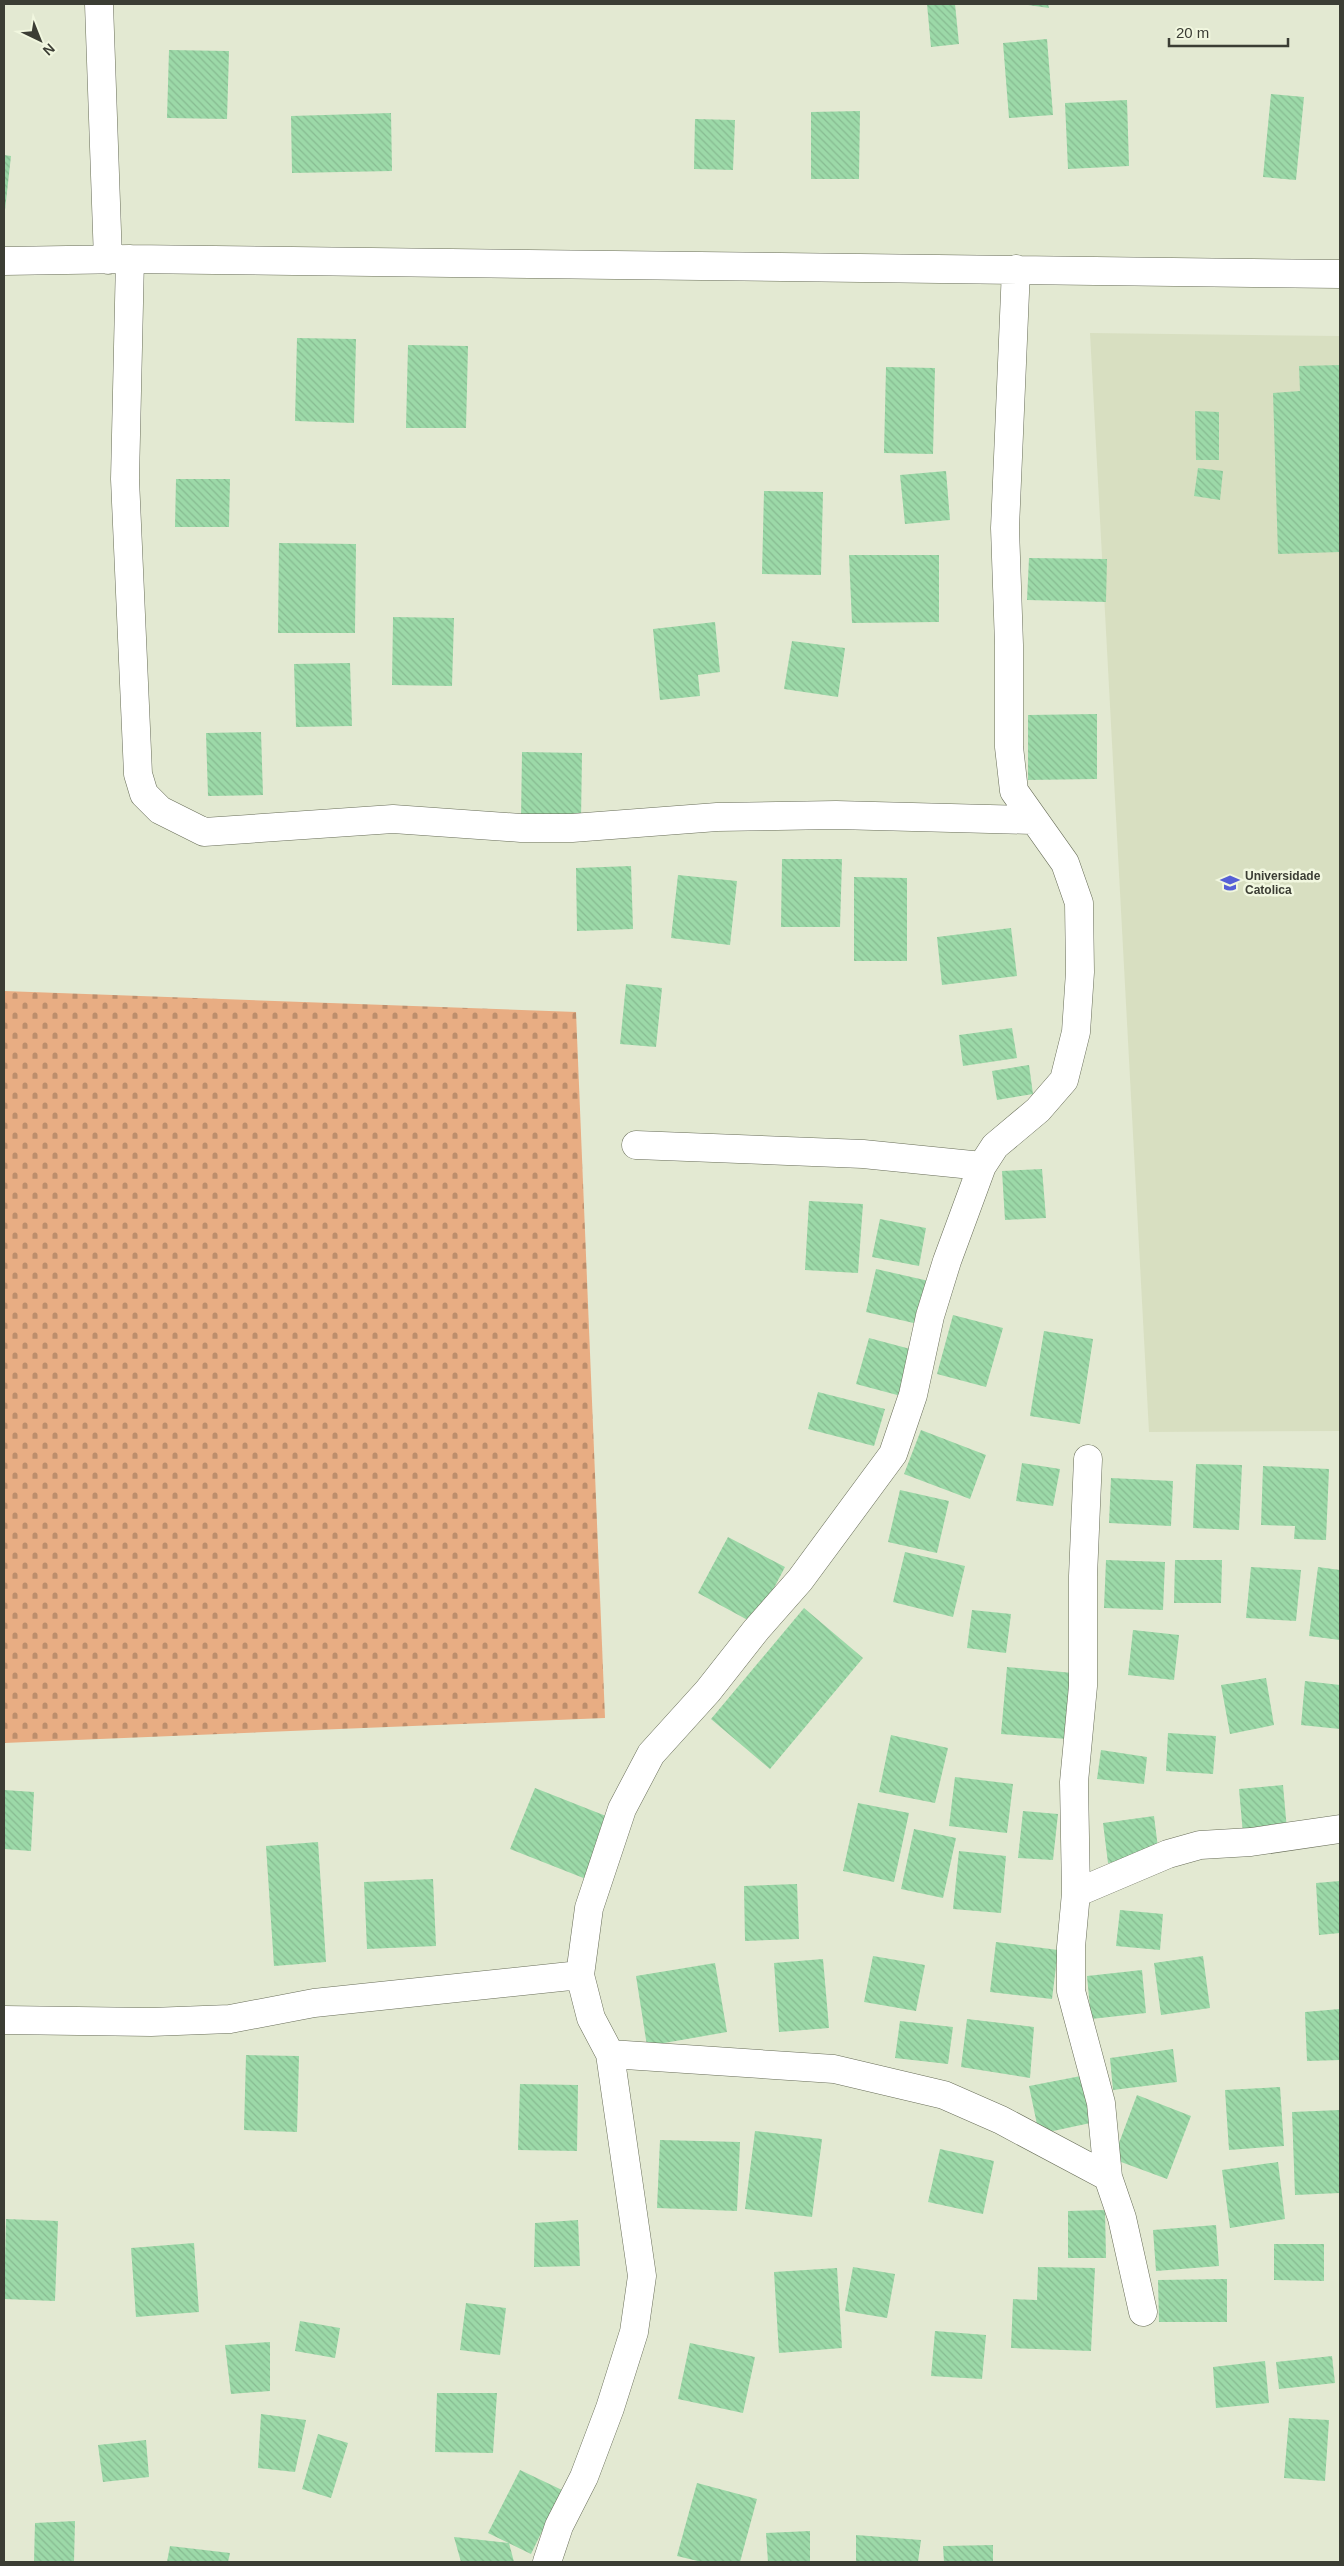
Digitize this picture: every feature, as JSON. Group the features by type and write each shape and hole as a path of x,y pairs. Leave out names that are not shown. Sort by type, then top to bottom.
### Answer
{"street":[{"path":"99,4 119,259 125,479 138,774 144,794 160,810 204,832 393,819 538,828 572,828 717,817 836,815 1032,820"},
{"path":"4,261 119,259 1340,274"},
{"path":"547,2562 559,2526 584,2477 610,2408 634,2332 642,2276 610,2054 591,2018 580,1975 589,1908 622,1809 651,1754 708,1691 756,1630 800,1580 893,1454 913,1395 930,1316 944,1270 982,1166 995,1146 1038,1110 1064,1080 1076,1032 1080,972 1079,903 1065,863 1032,820 1014,791 1009,747 1009,645 1004,528 1016,269"},
{"path":"636,1145 863,1154 982,1166"},
{"path":"1088,1458 1083,1576 1083,1686 1074,1782 1076,1892 1071,1947 1071,1991 1101,2103 1108,2177 1122,2218 1142,2312"},
{"path":"1076,1892 1168,1854 1200,1845 1252,1842 1340,1829"},
{"path":"4,2020 151,2022 230,2019 314,2002 580,1975"},
{"path":"610,2054 834,2069 944,2095 1001,2120 1108,2177"}],"shaded area":[{"name":"Universidade Catolica","path":"1090,333 1340,336 1340,1431 1149,1432"}],"green space":[{"path":"4,991 576,1012 605,1718 4,1743"}],"building":[{"path":"927,4 955,4 959,44 931,47"},
{"path":"1048,4 1049,8 1028,5"},
{"path":"1047,39 1053,115 1009,118 1003,43"},
{"path":"169,50 229,51 227,119 167,118"},
{"path":"1271,94 1304,97 1296,180 1263,177"},
{"path":"1127,100 1129,166 1068,169 1065,103"},
{"path":"860,111 859,179 811,179 811,112"},
{"path":"391,113 392,171 292,173 291,116"},
{"path":"695,119 735,120 733,170 694,169"},
{"path":"4,155 11,156 5,210 4,210"},
{"path":"297,338 356,339 354,423 295,421"},
{"path":"408,345 468,346 466,428 406,428"},
{"path":"1340,365 1340,552 1278,554 1273,393 1300,391 1299,366"},
{"path":"886,367 935,368 933,454 884,453"},
{"path":"1195,411 1219,412 1219,460 1196,460"},
{"path":"1198,468 1223,471 1220,500 1194,496"},
{"path":"946,471 950,520 905,524 900,475"},
{"path":"176,479 230,479 229,527 175,527"},
{"path":"764,491 823,492 821,575 762,574"},
{"path":"279,543 356,544 355,633 278,633"},
{"path":"849,555 939,555 939,622 852,623"},
{"path":"1029,558 1107,559 1106,602 1027,600"},
{"path":"393,617 454,618 452,686 392,685"},
{"path":"715,622 720,672 698,675 700,696 660,700 653,629"},
{"path":"792,641 845,648 838,697 784,689"},
{"path":"350,663 352,726 296,727 294,664"},
{"path":"1097,714 1097,779 1028,780 1028,715"},
{"path":"261,732 263,795 208,796 206,733"},
{"path":"522,752 582,753 581,821 521,820"},
{"path":"782,859 842,859 840,927 781,927"},
{"path":"631,866 633,929 577,931 576,868"},
{"path":"678,875 737,881 730,945 671,938"},
{"path":"854,877 907,878 907,961 854,961"},
{"path":"1011,928 1017,976 942,985 937,937"},
{"path":"626,984 662,988 656,1047 620,1044"},
{"path":"1012,1028 1017,1058 963,1066 959,1035"},
{"path":"1029,1065 1033,1094 997,1100 992,1071"},
{"path":"1042,1169 1046,1218 1005,1220 1002,1171"},
{"path":"809,1201 863,1204 858,1273 805,1270"},
{"path":"880,1219 926,1228 919,1266 872,1257"},
{"path":"876,1269 929,1281 918,1324 866,1312"},
{"path":"953,1315 1003,1328 986,1387 937,1374"},
{"path":"1044,1331 1093,1339 1080,1424 1030,1416"},
{"path":"869,1338 914,1350 901,1396 856,1384"},
{"path":"818,1392 885,1409 874,1446 808,1429"},
{"path":"921,1430 986,1455 970,1499 904,1474"},
{"path":"1022,1463 1060,1469 1053,1506 1016,1501"},
{"path":"1196,1464 1242,1465 1239,1530 1193,1528"},
{"path":"1263,1466 1329,1469 1326,1540 1294,1539 1295,1526 1261,1525"},
{"path":"1111,1478 1173,1481 1171,1526 1109,1523"},
{"path":"900,1490 949,1501 937,1553 888,1542"},
{"path":"728,1537 785,1567 755,1624 698,1593"},
{"path":"905,1552 965,1566 953,1617 893,1602"},
{"path":"1106,1560 1165,1562 1163,1610 1104,1608"},
{"path":"1175,1560 1222,1560 1221,1603 1174,1603"},
{"path":"1251,1567 1301,1570 1296,1621 1246,1618"},
{"path":"1318,1567 1340,1570 1340,1640 1309,1636"},
{"path":"804,1608 863,1658 770,1769 711,1719"},
{"path":"972,1610 1011,1614 1006,1653 967,1648"},
{"path":"1133,1630 1179,1635 1174,1680 1128,1675"},
{"path":"1007,1667 1073,1673 1067,1739 1001,1734"},
{"path":"1266,1678 1274,1725 1230,1734 1221,1685"},
{"path":"1305,1681 1340,1685 1340,1729 1301,1725"},
{"path":"1168,1733 1216,1736 1213,1774 1166,1771"},
{"path":"891,1735 948,1748 935,1803 879,1792"},
{"path":"1101,1750 1147,1757 1144,1784 1097,1779"},
{"path":"955,1777 1013,1784 1007,1833 949,1826"},
{"path":"1283,1785 1287,1830 1243,1834 1239,1789"},
{"path":"535,1788 611,1818 586,1879 510,1849"},
{"path":"4,1790 34,1792 31,1851 4,1849"},
{"path":"858,1803 909,1813 894,1882 843,1871"},
{"path":"1023,1811 1058,1814 1053,1860 1018,1858"},
{"path":"1154,1816 1159,1856 1108,1863 1103,1823"},
{"path":"914,1829 956,1838 943,1898 901,1889"},
{"path":"318,1842 326,1962 274,1966 266,1846"},
{"path":"959,1851 1006,1856 1001,1913 953,1909"},
{"path":"433,1879 436,1946 367,1949 364,1882"},
{"path":"1340,1881 1340,1933 1319,1935 1316,1883"},
{"path":"797,1884 799,1939 745,1941 744,1886"},
{"path":"1120,1910 1163,1914 1160,1950 1116,1946"},
{"path":"996,1942 1058,1950 1052,1999 990,1992"},
{"path":"873,1956 925,1965 916,2011 864,2002"},
{"path":"1203,1956 1210,2008 1161,2015 1154,1963"},
{"path":"823,1959 829,2028 779,2032 774,1963"},
{"path":"715,1963 727,2032 647,2046 636,1976"},
{"path":"1142,1970 1146,2013 1091,2019 1087,1976"},
{"path":"1340,2009 1340,2060 1307,2061 1305,2012"},
{"path":"967,2019 1034,2027 1030,2078 961,2067"},
{"path":"900,2021 953,2027 948,2064 895,2058"},
{"path":"1173,2049 1177,2082 1113,2090 1110,2058"},
{"path":"246,2055 299,2056 297,2132 244,2130"},
{"path":"1086,2075 1095,2122 1039,2134 1029,2086"},
{"path":"520,2084 578,2085 577,2151 518,2150"},
{"path":"1280,2087 1284,2146 1229,2150 1225,2090"},
{"path":"1137,2095 1191,2116 1167,2179 1113,2159"},
{"path":"1340,2110 1340,2193 1295,2195 1292,2112"},
{"path":"755,2131 822,2139 812,2217 745,2209"},
{"path":"660,2140 740,2142 737,2211 657,2208"},
{"path":"940,2149 994,2161 983,2214 928,2202"},
{"path":"1278,2162 1285,2219 1230,2228 1222,2170"},
{"path":"1105,2210 1106,2258 1068,2258 1068,2211"},
{"path":"6,2219 58,2221 55,2301 4,2299"},
{"path":"578,2220 580,2266 534,2267 535,2223"},
{"path":"1216,2225 1219,2266 1156,2271 1153,2230"},
{"path":"194,2243 199,2312 136,2317 131,2248"},
{"path":"1274,2244 1324,2244 1324,2281 1274,2280"},
{"path":"853,2267 895,2274 887,2318 845,2311"},
{"path":"1038,2267 1095,2268 1091,2351 1011,2348 1013,2299 1037,2300"},
{"path":"837,2268 842,2348 779,2353 774,2272"},
{"path":"1227,2279 1227,2322 1159,2322 1158,2280"},
{"path":"466,2303 506,2308 500,2355 460,2350"},
{"path":"300,2321 340,2328 335,2358 295,2351"},
{"path":"935,2331 986,2335 982,2379 931,2376"},
{"path":"270,2342 270,2391 231,2394 225,2345"},
{"path":"690,2343 755,2357 743,2413 678,2399"},
{"path":"1332,2356 1335,2383 1279,2389 1276,2362"},
{"path":"1265,2361 1269,2403 1216,2408 1213,2367"},
{"path":"437,2393 497,2393 493,2453 435,2452"},
{"path":"261,2414 306,2420 295,2472 258,2468"},
{"path":"1289,2418 1329,2420 1325,2481 1284,2478"},
{"path":"318,2434 348,2443 331,2498 302,2489"},
{"path":"146,2440 149,2477 103,2482 98,2445"},
{"path":"520,2470 562,2490 531,2554 488,2533"},
{"path":"697,2483 757,2499 740,2562 702,2562 677,2556"},
{"path":"75,2521 74,2562 34,2562 35,2523"},
{"path":"810,2531 810,2562 768,2562 766,2533"},
{"path":"856,2535 921,2540 918,2562 856,2562"},
{"path":"454,2537 509,2543 514,2562 461,2562"},
{"path":"993,2545 993,2562 944,2562 943,2546"},
{"path":"170,2546 230,2553 228,2562 167,2562"}],"place":[{"name":"Universidade Catolica","path":"1230,883"}]}
